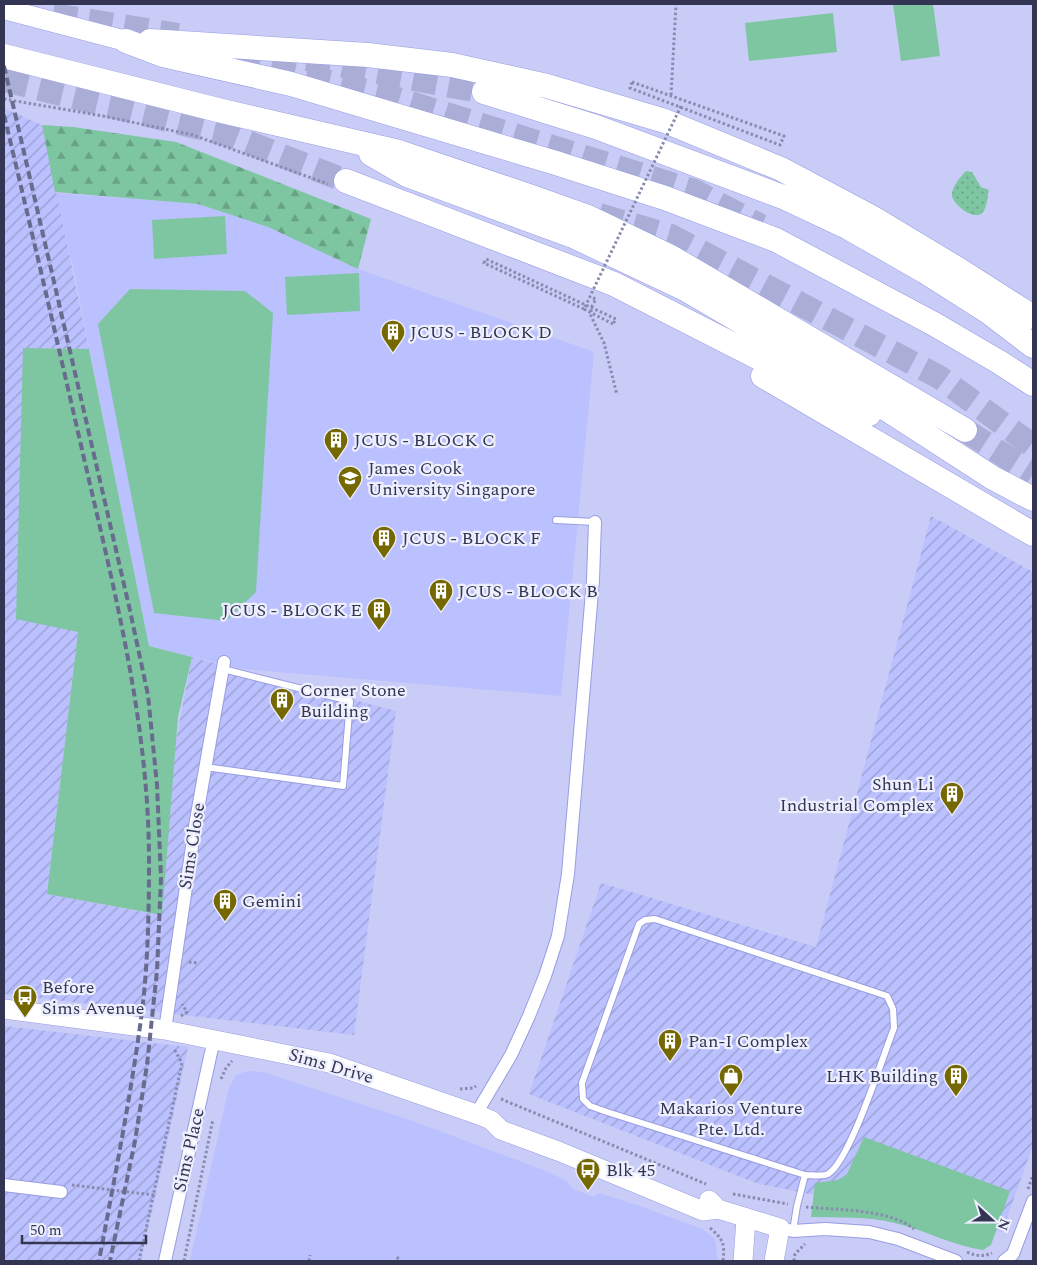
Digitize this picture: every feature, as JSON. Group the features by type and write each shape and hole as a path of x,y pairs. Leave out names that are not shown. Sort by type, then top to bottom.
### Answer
{"highway":[{"path":"126,41 169,41 303,50 368,55 452,65 547,86 665,121 781,169 865,213 961,271 1033,318"},
{"path":"126,41 163,55 291,84 556,163 665,198 758,233 785,245 925,319 1033,384"},
{"path":"4,56 353,143 399,152 588,217 671,257 965,430"},
{"path":"484,92 596,127 783,197 849,228 924,271 990,313 1033,336"},
{"path":"353,143 407,175 572,236 685,289 843,381 993,478 1033,499"},
{"path":"339,184 614,284 912,436 953,451"},
{"path":"518,248 744,366 1033,534"},
{"path":"990,313 1033,346"}],"main road":[{"path":"4,9 126,41"}],"street":[{"path":"484,1117 483,1089 510,1054 529,1016 558,936 568,874 593,580 595,522"},
{"name":"Sims Close","path":"165,1030 205,767 223,666"},
{"name":"Sims Drive","path":"4,1008 165,1030 212,1048 329,1063 484,1117 506,1118 706,1198 722,1201 746,1219 787,1230"},
{"name":"Sims Place","path":"165,1261 212,1048"},
{"path":"4,1185 61,1192"},
{"path":"1001,1256 1013,1254 1030,1197"},
{"path":"743,1261 746,1219"},
{"path":"774,1261 787,1230 825,1229 869,1232 959,1256"}],"lane":[{"path":"556,520 595,522"},
{"path":"205,767 343,786 350,701 223,666"},
{"path":"654,919 887,996 893,1009 894,1028 851,1141 838,1166 827,1175 806,1175 607,1112 590,1106 583,1099 582,1083 640,924 645,920 654,919"},
{"path":"787,1230 797,1206 806,1175"}],"path":[{"path":"671,95 676,4"},
{"path":"584,309 681,106 780,145 784,136 632,82 630,88"},
{"path":"4,100 103,116 193,135 339,184"},
{"path":"486,259 591,308 616,319 613,324 484,263 486,259"},
{"path":"587,295 596,299 591,308 591,316 604,344 617,395"},
{"path":"184,961 198,963"},
{"path":"139,1261 182,1063 174,1049 168,1044 163,1043 165,1030"},
{"path":"212,1048 232,1060 239,1060"},
{"path":"219,1084 232,1060"},
{"path":"473,1088 483,1089"},
{"path":"457,1089 483,1089 708,1185"},
{"path":"184,1261 214,1112"},
{"path":"1030,1197 1033,1175"},
{"path":"61,1192 62,1184 154,1195"},
{"path":"722,1201 797,1206 882,1215 895,1218 920,1234"},
{"path":"309,1261 310,1255"},
{"path":"959,1256 1001,1256"},
{"path":"397,1257 400,1261"}],"shaded area":[{"path":"4,108 42,125 89,349 23,348 78,632 47,894 143,912 192,657 396,711 354,1035 4,994"},
{"name":"James Cook University Singapore","path":"55,193 198,204 268,227 358,269 594,352 561,696 243,669 149,646 75,276"},
{"path":"931,516 1033,572 1033,1145 1002,1232 759,1184 529,1094 601,883 816,947"},
{"path":"4,1026 188,1047 141,1261 4,1261"},
{"path":"248,1071 263,1072 413,1121 541,1169 567,1181 573,1189 594,1197 599,1193 702,1229 715,1239 718,1261 190,1261 229,1087 236,1075"}],"green space":[{"path":"893,4 933,4 940,56 901,61"},
{"path":"833,13 837,52 749,61 745,23"},
{"path":"42,125 73,127 176,142 371,219 358,269 268,227 198,204 55,192"},
{"path":"966,171 972,172 981,187 989,190 985,209 978,215 969,213 959,207 953,199 952,192 955,185"},
{"path":"225,216 227,254 154,259 152,220"},
{"path":"359,273 360,311 287,315 285,277"},
{"path":"130,289 245,291 273,313 256,592 226,621 154,613 98,324"},
{"path":"23,348 89,349 149,646 192,657 178,717 162,915 47,894 78,632 16,619"},
{"path":"864,1137 1010,1191 991,1245 983,1250 972,1248 906,1226 884,1221 864,1218 811,1217 815,1183 838,1180 847,1174"}],"tunnel":[{"path":"53,15 178,35"},
{"path":"201,51 388,96 694,191 761,226"},
{"path":"307,59 484,92"},
{"path":"4,80 229,135 346,181"},
{"path":"599,215 671,236 939,377 1033,446"},
{"path":"965,430 1033,474"}],"railway":[{"path":"4,66 148,695 157,785 161,878 157,971 147,1065 135,1141 110,1261"},
{"path":"4,115 121,621 138,717 148,813 148,920 141,1019 122,1140 99,1261"}],"place":[{"name":"JCUS - BLOCK D","path":"393,353"},
{"name":"JCUS - BLOCK C","path":"336,461"},
{"name":"James Cook University Singapore","path":"350,499"},
{"name":"JCUS - BLOCK F","path":"384,559"},
{"name":"JCUS - BLOCK B","path":"441,612"},
{"name":"JCUS - BLOCK E","path":"379,631"},
{"name":"Corner Stone Building","path":"282,721"},
{"name":"Shun Li Industrial Complex","path":"952,815"},
{"name":"Gemini","path":"225,922"},
{"name":"Before Sims Avenue","path":"25,1018"},
{"name":"Pan-I Complex","path":"670,1062"},
{"name":"Makarios Venture Pte. Ltd.","path":"731,1097"},
{"name":"LHK Building","path":"956,1097"},
{"name":"Blk 45","path":"588,1191"}]}
